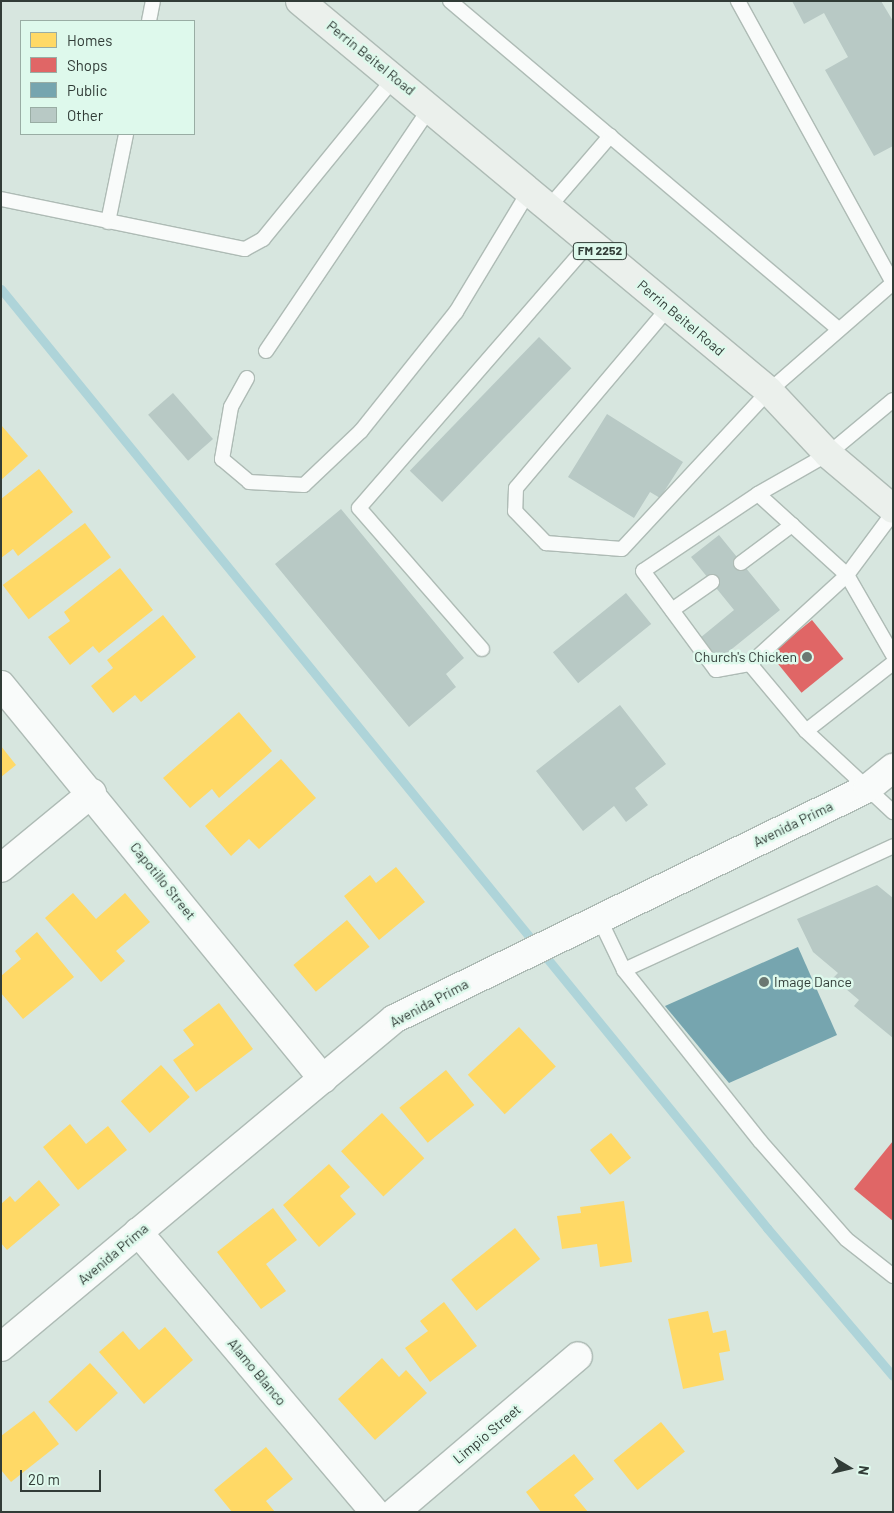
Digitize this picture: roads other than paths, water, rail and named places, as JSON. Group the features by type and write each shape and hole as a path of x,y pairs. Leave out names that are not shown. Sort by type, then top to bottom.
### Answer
{"main road":[{"name":"Perrin Beitel Road","path":"300,1 431,106 589,243 769,391 828,454 893,509"}],"street":[{"name":"Capotillo Street","path":"1,685 92,793 324,1079"},
{"name":"Avenida Prima","path":"1,1347 394,1019 560,935 868,788 893,768"},
{"path":"1,868 92,793"},
{"name":"Alamo Blanco","path":"138,1232 375,1512"},
{"name":"Limpio Street","path":"395,1512 578,1356"}],"lane":[{"path":"149,20 153,1"},
{"path":"450,1 838,329"},
{"path":"669,307 516,488 515,511 546,543 622,550 769,391 892,283 738,1"},
{"path":"1,199 212,246 245,249 257,242 395,77"},
{"path":"266,351 431,106"},
{"path":"108,222 126,135"},
{"path":"247,378 231,407 222,458 249,482 304,485 361,430 456,312 539,199 610,136"},
{"path":"482,649 359,508 589,243"},
{"path":"893,400 828,454 758,494 642,571 716,670 750,664 847,575 893,513"},
{"path":"758,494 847,575 893,655"},
{"path":"741,563 792,525"},
{"path":"672,610 712,582"},
{"path":"806,731 893,663"},
{"path":"750,664 806,731 893,812"},
{"path":"624,970 893,846"},
{"path":"598,918 624,970 840,1232 893,1276"}],"waterway":[{"path":"1,289 767,1228 893,1376"}],"place":[{"name":"Church's Chicken","path":"807,657"},
{"name":"Image Dance","path":"764,982"}]}
